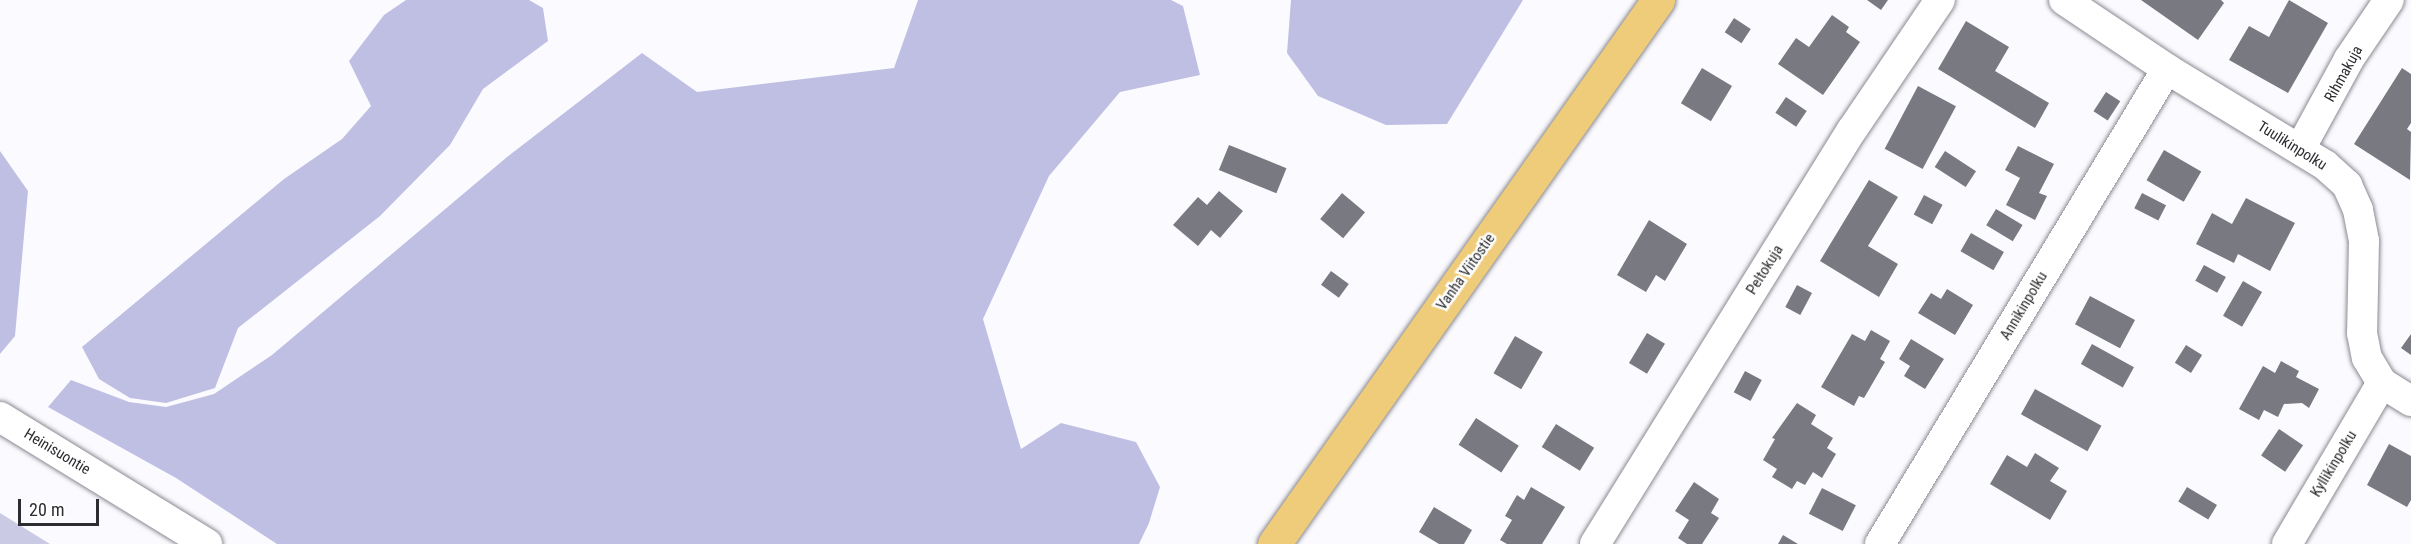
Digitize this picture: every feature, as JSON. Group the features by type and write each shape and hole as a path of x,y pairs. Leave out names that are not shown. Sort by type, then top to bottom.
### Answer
{"main road":[{"name":"Vanha Viitostie","path":"1274,544 1658,0"}],"street":[{"name":"Peltokuja","path":"1595,544 1852,130 1940,0"},
{"name":"Tuulikinpolku","path":"2064,0 2167,69 2300,148 2325,165 2347,185 2358,210 2364,241 2362,333 2367,358 2382,383 2411,401"},
{"name":"Rihmakuja","path":"2300,148 2349,59 2389,0"},
{"name":"Annikinpolku","path":"1880,544 2167,69"},
{"name":"Kyllikinpolku","path":"2287,544 2382,383"},
{"name":"Heinisuontie","path":"0,417 207,544"}],"shaded area":[{"path":"406,0 529,0 543,8 548,41 483,89 450,145 380,216 238,328 215,388 166,403 130,398 99,379 82,347 284,179 342,139 371,106 349,61 384,15"},
{"path":"918,0 1171,0 1183,6 1200,75 1120,92 1049,176 983,319 1021,449 1061,423 1136,442 1160,487 1149,523 1139,544 277,544 176,478 48,407 71,380 129,402 166,407 214,394 272,355 507,157 642,53 697,92 894,68"},
{"path":"1291,0 1523,0 1447,124 1386,125 1318,96 1287,53"},
{"path":"0,151 28,191 15,336 0,354"},
{"path":"0,513 50,544 0,544"}],"building":[{"path":"1867,0 1888,0 1881,10"},
{"path":"2141,0 2221,0 2224,3 2198,40"},
{"path":"2289,0 2328,23 2288,93 2229,60 2249,26 2269,37"},
{"path":"1832,15 1849,27 1846,32 1860,42 1823,95 1778,64 1796,38 1809,47"},
{"path":"1734,18 1751,29 1742,43 1725,32"},
{"path":"1966,21 2009,47 1995,71 2049,103 2035,128 1938,69"},
{"path":"1702,68 1732,86 1711,121 1681,103"},
{"path":"2402,68 2411,74 2411,123 2407,129 2411,132 2410,180 2354,144"},
{"path":"1918,86 1956,106 1923,169 1885,149"},
{"path":"2106,92 2120,101 2108,121 2093,111"},
{"path":"1786,97 1807,111 1796,127 1775,113"},
{"path":"1229,145 1286,168 1276,193 1219,170"},
{"path":"2018,146 2054,164 2039,193 2047,196 2035,220 2006,205 2020,178 2005,170"},
{"path":"2164,150 2201,172 2184,202 2146,180"},
{"path":"1945,151 1976,171 1966,187 1935,167"},
{"path":"1869,180 1898,197 1868,246 1898,264 1879,297 1820,261"},
{"path":"1219,191 1243,211 1220,238 1211,230 1198,246 1173,225 1198,197 1207,205"},
{"path":"1342,193 1365,212 1343,238 1320,219"},
{"path":"2142,193 2166,205 2158,220 2134,208"},
{"path":"1924,195 1943,205 1932,224 1914,214"},
{"path":"2246,198 2295,223 2270,271 2238,254 2234,263 2196,244 2212,213 2232,224"},
{"path":"1996,209 2023,225 2013,241 1986,225"},
{"path":"1649,220 1687,244 1665,281 1656,275 1646,292 1617,275"},
{"path":"1971,233 2004,252 1993,270 1960,251"},
{"path":"2204,265 2226,277 2217,293 2195,281"},
{"path":"1331,271 1349,284 1339,298 1321,285"},
{"path":"2243,281 2262,292 2242,327 2223,316"},
{"path":"1797,285 1812,293 1800,315 1785,307"},
{"path":"1947,289 1973,305 1955,335 1918,313 1931,293 1941,299"},
{"path":"2090,296 2135,320 2120,348 2075,324"},
{"path":"1871,330 1890,341 1880,359 1885,362 1864,398 1859,396 1854,406 1821,387 1852,334 1865,341"},
{"path":"1647,333 1665,344 1647,374 1629,363"},
{"path":"2411,334 2411,355 2401,348"},
{"path":"1515,336 1543,352 1521,389 1494,373"},
{"path":"1911,339 1944,359 1925,389 1904,376 1910,366 1899,359"},
{"path":"2092,344 2134,367 2123,387 2081,364"},
{"path":"2186,345 2202,355 2191,373 2175,363"},
{"path":"2281,361 2299,371 2296,377 2319,389 2309,408 2302,403 2284,404 2278,417 2264,410 2259,420 2239,409 2263,366 2275,373"},
{"path":"1745,371 1762,380 1751,401 1734,392"},
{"path":"2035,389 2101,426 2087,451 2021,414"},
{"path":"1797,403 1816,415 1811,424 1833,438 1827,448 1836,454 1822,478 1813,472 1805,485 1797,481 1792,489 1772,477 1777,469 1763,460 1775,439 1772,438"},
{"path":"1476,418 1519,446 1501,473 1459,445"},
{"path":"1556,424 1594,448 1580,471 1542,447"},
{"path":"2279,429 2303,445 2285,472 2261,456"},
{"path":"2389,444 2411,456 2411,500 2407,507 2367,485"},
{"path":"2035,453 2059,468 2050,481 2067,491 2050,520 1990,484 2007,455 2027,467"},
{"path":"1694,482 1719,499 1711,513 1719,518 1702,544 1687,544 1678,538 1689,520 1675,511"},
{"path":"1531,487 1565,507 1542,544 1507,544 1500,540 1512,520 1505,516 1517,495 1524,500"},
{"path":"2187,487 2217,505 2208,520 2178,502"},
{"path":"1822,488 1856,505 1843,531 1809,514"},
{"path":"1434,507 1472,530 1464,544 1439,544 1419,532"},
{"path":"1783,535 1798,544 1778,544"}]}
